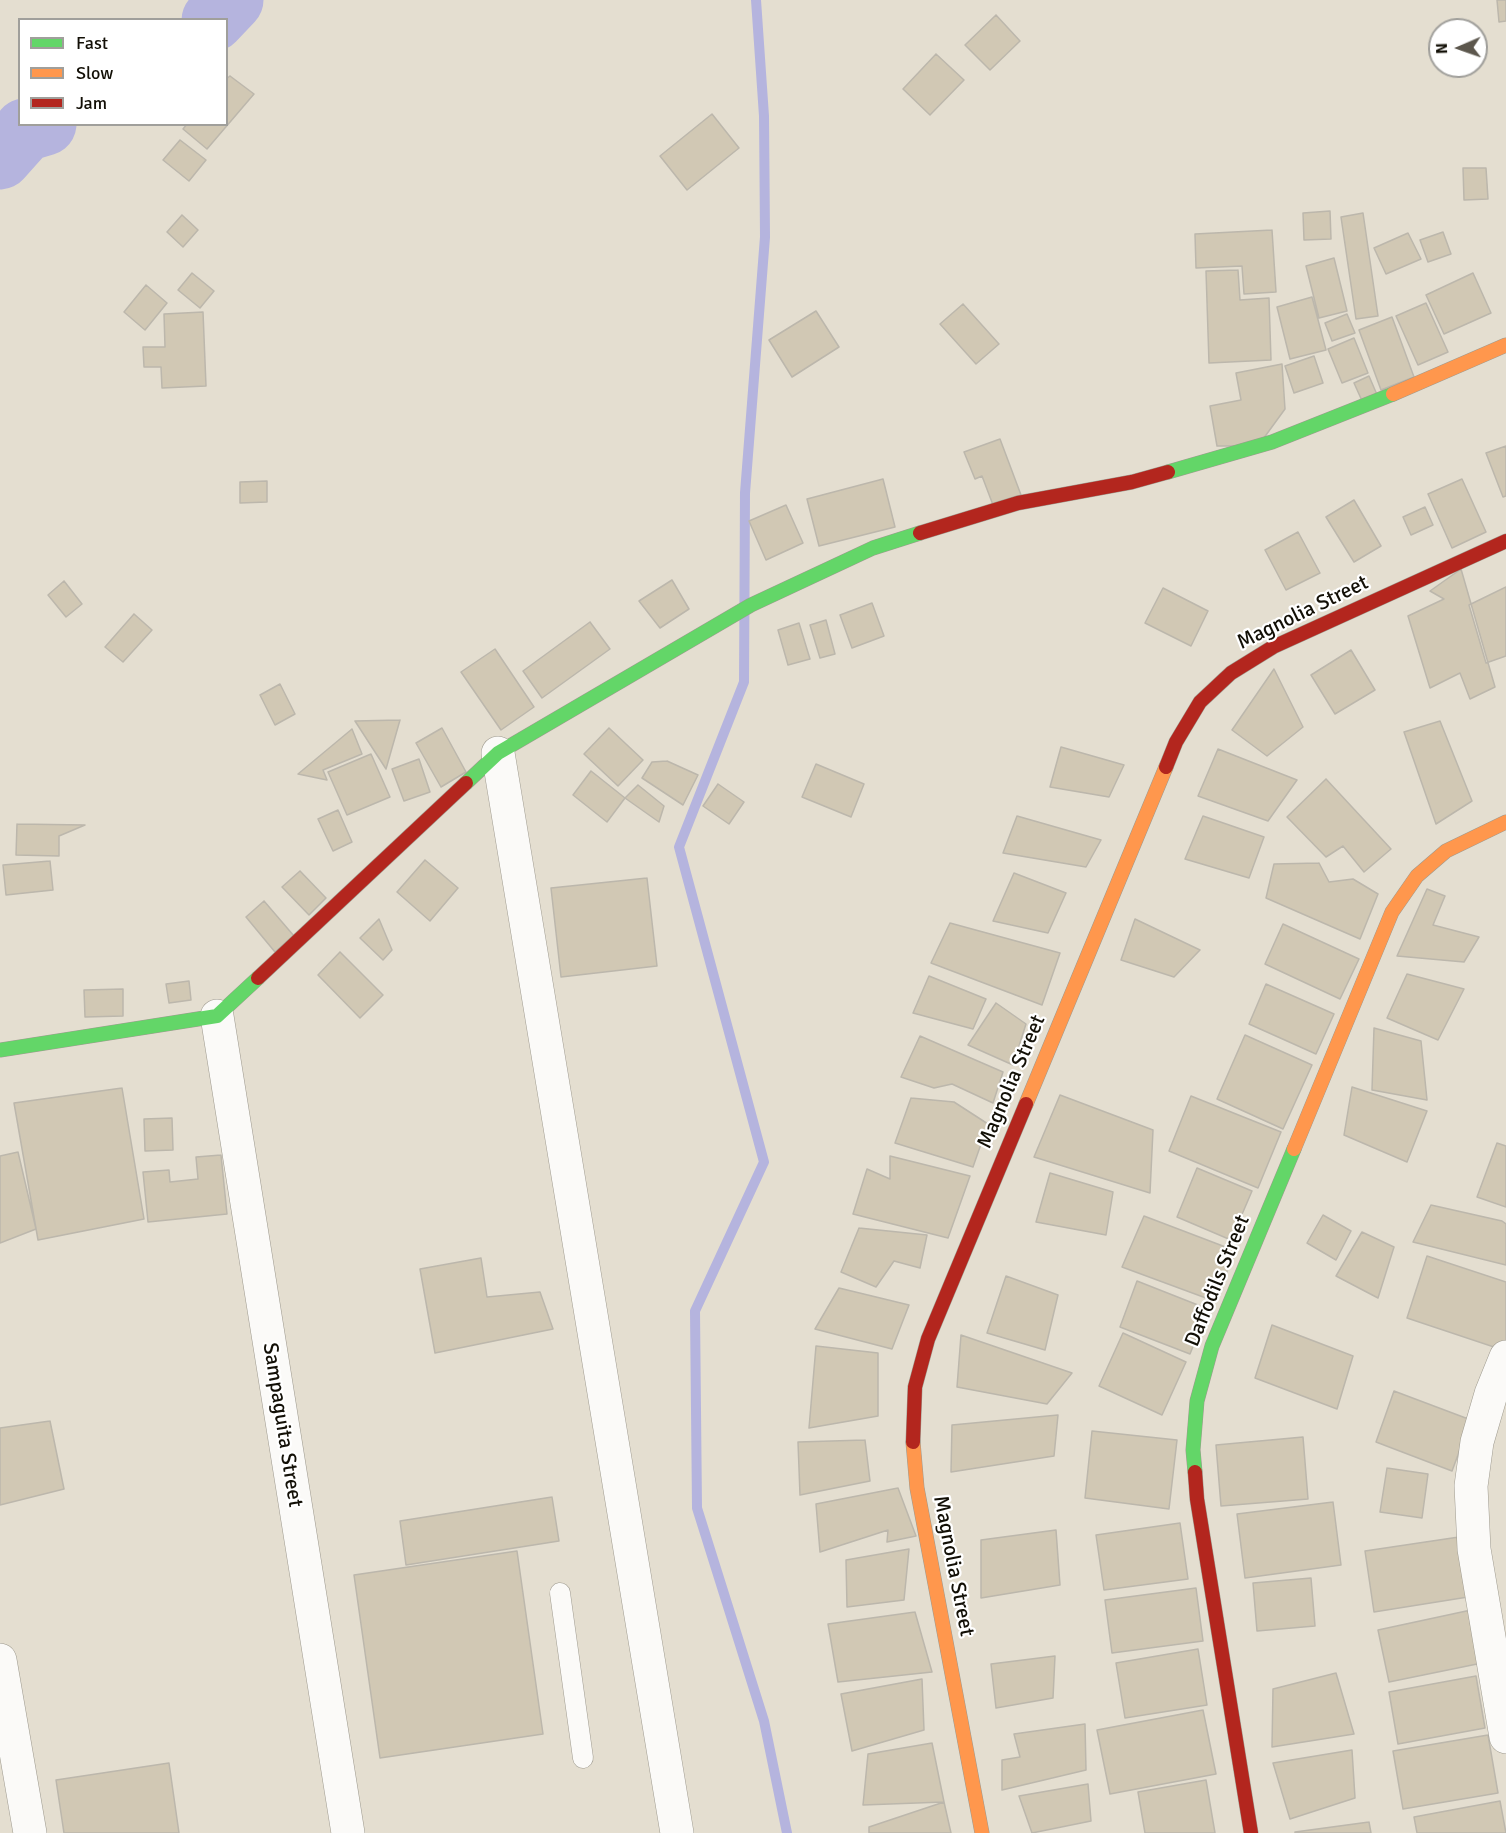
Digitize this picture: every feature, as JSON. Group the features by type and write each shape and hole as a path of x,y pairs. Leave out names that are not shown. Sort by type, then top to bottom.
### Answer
{"street":[{"path":"0,1050 217,1016 498,753 751,605 873,548 1018,503 1132,482 1272,442 1414,386 1506,345"},
{"name":"Magnolia Street","path":"982,1833 917,1488 912,1430 914,1398 928,1339 1176,741 1200,702 1231,673 1273,647 1506,541"},
{"path":"498,753 676,1833"},
{"name":"Daffodils Street","path":"1251,1833 1197,1499 1193,1450 1197,1401 1212,1346 1392,912 1417,876 1446,851 1506,822"},
{"name":"Sampaguita Street","path":"217,1016 348,1833"},
{"path":"1506,1357 1491,1394 1477,1442 1471,1486 1474,1549 1506,1737"},
{"path":"0,1660 30,1833"}],"lane":[{"path":"560,1593 583,1758"}],"building":[{"path":"1497,0 1506,0 1506,21 1499,22"},
{"path":"996,15 1020,41 990,70 965,45"},
{"path":"936,54 964,80 930,115 903,89"},
{"path":"230,76 254,94 228,124 228,78"},
{"path":"712,114 739,148 687,190 660,156"},
{"path":"185,126 227,126 207,149 183,129"},
{"path":"180,140 206,160 189,181 163,160"},
{"path":"1463,168 1486,168 1488,199 1464,200"},
{"path":"1330,211 1331,239 1304,240 1303,213"},
{"path":"1363,213 1378,316 1356,319 1341,217"},
{"path":"182,215 198,230 183,247 167,232"},
{"path":"1272,230 1276,292 1244,294 1242,266 1196,268 1195,234"},
{"path":"1443,232 1451,254 1428,262 1420,240"},
{"path":"1408,233 1421,259 1386,274 1374,248"},
{"path":"1334,258 1347,311 1319,318 1306,266"},
{"path":"1238,270 1240,300 1269,298 1271,360 1209,363 1206,271"},
{"path":"192,273 214,291 200,308 178,290"},
{"path":"1473,273 1491,313 1444,334 1426,295"},
{"path":"146,285 167,303 145,330 124,312"},
{"path":"1312,297 1326,350 1290,359 1277,307"},
{"path":"1426,303 1448,352 1418,365 1396,316"},
{"path":"963,304 999,344 976,364 940,324"},
{"path":"816,311 839,347 792,377 769,340"},
{"path":"203,312 206,386 162,388 161,367 144,367 143,347 165,347 164,314"},
{"path":"1347,314 1355,333 1332,341 1325,323"},
{"path":"1392,317 1414,377 1381,390 1359,330"},
{"path":"1354,338 1368,373 1342,383 1328,349"},
{"path":"1314,356 1323,383 1294,393 1285,366"},
{"path":"1282,364 1285,409 1258,446 1217,446 1210,406 1241,400 1236,373"},
{"path":"1369,376 1378,397 1363,403 1354,383"},
{"path":"1000,439 1021,495 993,505 982,476 975,479 964,452"},
{"path":"1506,446 1506,496 1503,497 1486,453"},
{"path":"883,479 895,527 819,546 807,499"},
{"path":"1462,479 1486,532 1452,548 1428,494"},
{"path":"267,481 267,502 240,503 240,482"},
{"path":"1354,500 1381,546 1354,562 1326,517"},
{"path":"786,505 803,543 766,560 749,521"},
{"path":"1425,507 1433,525 1411,535 1403,517"},
{"path":"1298,532 1320,573 1286,590 1265,550"},
{"path":"1461,569 1495,687 1470,699 1460,673 1430,688 1408,616 1444,599 1430,591"},
{"path":"672,580 689,609 660,628 639,601"},
{"path":"64,581 82,604 66,617 48,595"},
{"path":"1506,587 1506,656 1486,663 1469,605"},
{"path":"1163,588 1208,611 1191,646 1145,623"},
{"path":"872,603 884,636 852,648 840,615"},
{"path":"134,614 152,630 123,662 105,647"},
{"path":"826,620 835,654 820,658 810,625"},
{"path":"590,622 610,649 542,698 523,671"},
{"path":"799,623 810,659 788,665 778,630"},
{"path":"495,649 534,707 501,730 461,672"},
{"path":"1351,650 1375,690 1335,714 1311,675"},
{"path":"1274,669 1303,727 1267,756 1232,730"},
{"path":"280,684 295,714 275,725 260,695"},
{"path":"400,720 386,769 355,721"},
{"path":"1440,721 1472,801 1436,824 1404,732"},
{"path":"442,728 466,772 441,787 416,743"},
{"path":"609,728 643,760 618,786 584,754"},
{"path":"352,729 362,754 323,770 327,780 298,774"},
{"path":"1061,747 1124,765 1109,797 1050,787"},
{"path":"1218,749 1297,780 1268,821 1198,796"},
{"path":"371,754 390,797 347,815 328,772"},
{"path":"419,759 430,792 404,801 392,769"},
{"path":"667,761 698,775 683,805 642,778 652,762"},
{"path":"816,764 864,784 851,817 802,797"},
{"path":"591,771 625,798 607,822 573,795"},
{"path":"1326,779 1391,849 1364,872 1343,846 1326,857 1287,817"},
{"path":"718,784 744,802 729,824 703,806"},
{"path":"638,785 664,806 659,822 625,798"},
{"path":"338,810 352,842 333,851 318,819"},
{"path":"1017,816 1101,840 1086,867 1003,853"},
{"path":"1203,816 1264,837 1249,878 1185,859"},
{"path":"17,824 85,825 59,836 59,856 16,855"},
{"path":"425,860 458,888 430,921 397,892"},
{"path":"50,861 53,890 6,895 3,865"},
{"path":"1319,863 1329,882 1353,879 1378,894 1360,939 1266,898 1274,864"},
{"path":"300,871 326,898 309,915 282,887"},
{"path":"1014,873 1066,893 1048,933 993,921"},
{"path":"647,878 657,966 561,977 551,888"},
{"path":"1427,889 1445,896 1433,925 1479,937 1464,962 1397,956"},
{"path":"264,901 294,936 275,952 246,917"},
{"path":"379,919 392,950 383,960 360,938"},
{"path":"1135,919 1200,950 1174,977 1121,960"},
{"path":"950,923 1060,953 1042,1005 931,963"},
{"path":"1283,924 1359,959 1340,999 1265,964"},
{"path":"340,952 383,995 360,1018 318,975"},
{"path":"1407,974 1464,989 1438,1040 1387,1018"},
{"path":"929,976 986,999 973,1029 913,1013"},
{"path":"189,981 191,1000 169,1003 166,984"},
{"path":"1266,984 1334,1014 1316,1054 1249,1024"},
{"path":"123,989 123,1016 85,1017 84,990"},
{"path":"996,1003 1026,1024 1013,1065 968,1045"},
{"path":"1374,1028 1421,1041 1427,1100 1372,1090"},
{"path":"1245,1035 1312,1065 1283,1129 1217,1099"},
{"path":"920,1036 1003,1072 993,1103 952,1084 934,1088 901,1077"},
{"path":"1352,1087 1427,1111 1407,1162 1344,1135"},
{"path":"122,1088 144,1219 38,1240 14,1103"},
{"path":"1060,1095 1153,1130 1150,1193 1034,1157"},
{"path":"1191,1096 1281,1132 1258,1188 1169,1151"},
{"path":"911,1098 954,1102 988,1124 973,1167 895,1143"},
{"path":"172,1118 173,1150 145,1151 144,1119"},
{"path":"1497,1143 1506,1146 1506,1207 1477,1197"},
{"path":"18,1152 36,1229 0,1243 0,1156"},
{"path":"221,1155 227,1214 148,1222 143,1172 169,1170 170,1182 198,1179 196,1157"},
{"path":"890,1156 970,1176 948,1238 853,1214 867,1169 890,1179"},
{"path":"1197,1168 1252,1191 1231,1240 1177,1217"},
{"path":"1050,1173 1113,1192 1106,1235 1036,1222"},
{"path":"1431,1205 1502,1221 1506,1224 1506,1265 1413,1242"},
{"path":"1323,1215 1351,1231 1336,1260 1307,1243"},
{"path":"1144,1216 1236,1251 1214,1301 1122,1267"},
{"path":"859,1228 927,1235 920,1268 894,1261 876,1287 841,1272"},
{"path":"1362,1232 1394,1247 1378,1298 1336,1276"},
{"path":"1427,1256 1506,1282 1506,1351 1407,1318"},
{"path":"481,1258 487,1297 540,1292 553,1329 435,1353 420,1269"},
{"path":"1006,1276 1058,1295 1045,1350 987,1333"},
{"path":"1137,1281 1208,1309 1190,1354 1120,1327"},
{"path":"839,1288 909,1305 892,1349 815,1329"},
{"path":"1272,1325 1353,1356 1337,1409 1255,1378"},
{"path":"1123,1333 1186,1362 1162,1415 1099,1386"},
{"path":"961,1335 1072,1373 1047,1404 957,1387"},
{"path":"816,1346 878,1353 878,1416 809,1428"},
{"path":"1394,1391 1471,1420 1452,1471 1376,1442"},
{"path":"1058,1415 1054,1456 951,1472 952,1425"},
{"path":"50,1421 64,1489 0,1505 0,1428"},
{"path":"1092,1431 1177,1440 1169,1509 1085,1498"},
{"path":"1303,1437 1308,1499 1221,1506 1216,1445"},
{"path":"865,1440 870,1481 800,1495 798,1442"},
{"path":"1387,1468 1428,1474 1422,1518 1380,1512"},
{"path":"898,1488 916,1536 887,1542 888,1530 820,1552 816,1504"},
{"path":"552,1497 559,1541 406,1565 400,1521"},
{"path":"1333,1502 1341,1565 1245,1578 1237,1514"},
{"path":"1180,1523 1188,1579 1104,1590 1096,1535"},
{"path":"1056,1530 1060,1585 981,1598 981,1540"},
{"path":"1459,1537 1468,1597 1374,1612 1365,1551"},
{"path":"909,1549 904,1600 847,1607 846,1560"},
{"path":"517,1551 543,1734 380,1758 354,1575"},
{"path":"1311,1578 1315,1626 1257,1631 1253,1583"},
{"path":"1196,1588 1203,1641 1112,1653 1105,1600"},
{"path":"1471,1610 1482,1663 1389,1682 1378,1630"},
{"path":"915,1612 932,1672 838,1682 828,1624"},
{"path":"1198,1649 1207,1705 1125,1718 1116,1663"},
{"path":"1055,1656 1053,1698 996,1708 991,1664"},
{"path":"1336,1673 1354,1734 1272,1747 1273,1689"},
{"path":"1476,1676 1485,1728 1398,1744 1389,1692"},
{"path":"922,1679 924,1730 852,1751 841,1694"},
{"path":"1203,1710 1216,1774 1110,1794 1097,1730"},
{"path":"1085,1724 1086,1770 1002,1790 1002,1760 1020,1757 1014,1734"},
{"path":"1488,1735 1498,1793 1403,1809 1393,1751"},
{"path":"932,1743 944,1802 863,1805 868,1754"},
{"path":"1352,1750 1355,1798 1290,1819 1273,1763"},
{"path":"169,1763 179,1833 64,1833 56,1780"},
{"path":"1206,1780 1215,1833 1145,1833 1138,1792"},
{"path":"1088,1784 1091,1821 1032,1833 1019,1796"},
{"path":"1500,1801 1506,1833 1417,1833 1414,1817"},
{"path":"944,1802 951,1833 869,1833 869,1827"},
{"path":"1369,1822 1371,1833 1295,1833 1295,1832"}],"waterway":[{"path":"215,18 232,0"},
{"path":"756,0 764,116 765,237 745,493 744,682 679,847 764,1162 695,1311 697,1508 764,1721 787,1833"},
{"path":"0,158 25,130 38,126"}],"traffic: fast":[{"path":"1168,472 1272,442 1393,394"},
{"path":"466,783 498,753 751,605 873,548 920,533"},
{"path":"0,1050 217,1016 258,978"},
{"path":"1195,1472 1193,1450 1197,1401 1212,1346 1294,1149"}],"traffic: slow":[{"path":"1393,394 1506,345"},
{"path":"1026,1104 1166,767"},
{"path":"1294,1149 1392,912 1417,876 1446,851 1506,822"},
{"path":"913,1442 917,1488 982,1833"}],"traffic: jam":[{"path":"920,533 1018,503 1132,482 1168,472"},
{"path":"1166,767 1176,742 1200,702 1231,673 1273,647 1506,541"},
{"path":"258,978 466,783"},
{"path":"913,1442 915,1387 928,1339 1026,1104"},
{"path":"1195,1472 1197,1499 1251,1833"}]}
